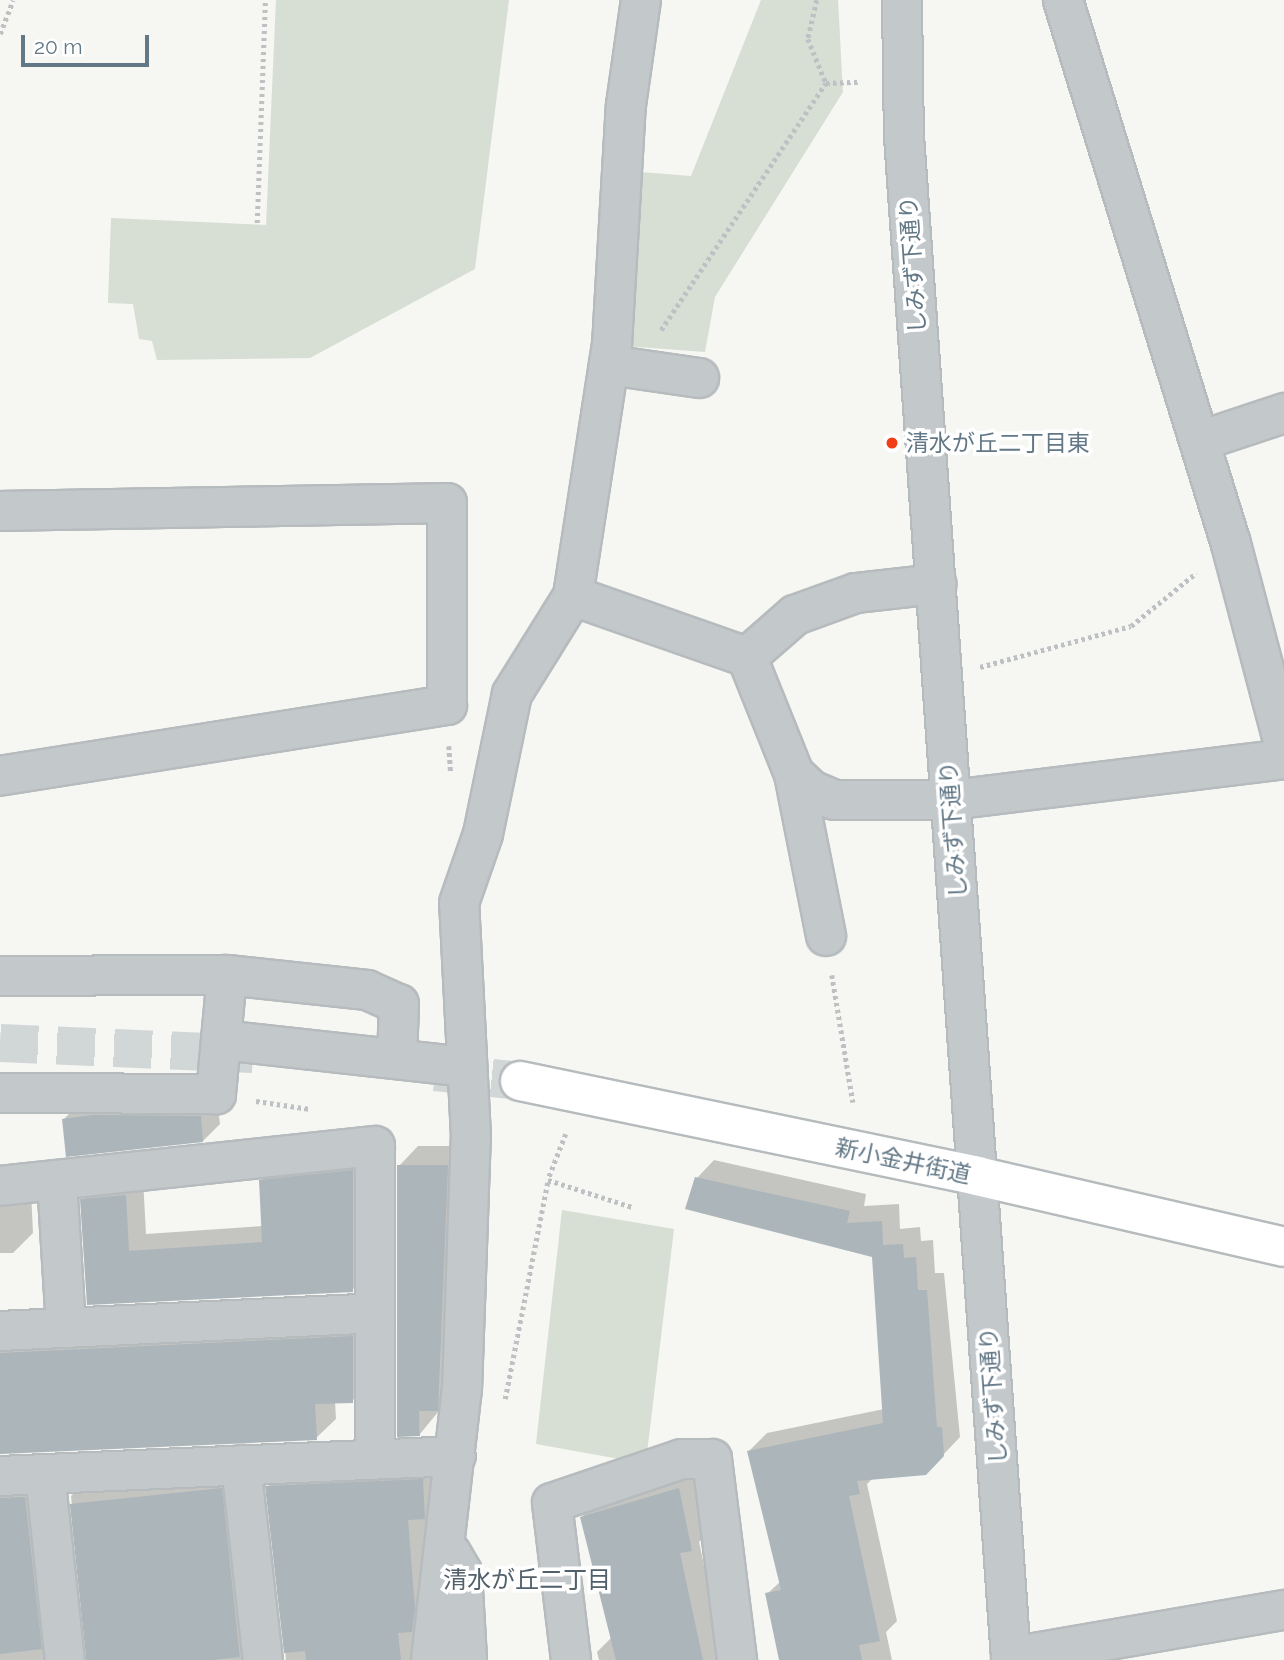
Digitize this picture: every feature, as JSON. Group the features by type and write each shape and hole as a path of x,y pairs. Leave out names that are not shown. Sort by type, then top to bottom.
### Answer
{"main road":[{"name":"新小金井街道","path":"520,1081 977,1176 1284,1247"}],"street":[{"path":"431,1660 462,1390 471,1137 459,903 483,834 512,694 573,596 609,365 626,105 641,0"},
{"name":"しみず下通り","path":"902,0 904,136 1011,1658"},
{"path":"1063,0 1231,544 1284,744"},
{"path":"609,365 699,378"},
{"path":"1200,441 1284,413"},
{"path":"0,511 447,503 447,705 0,776"},
{"path":"747,657 795,615 856,593 936,584"},
{"path":"573,596 747,657 794,774 826,936"},
{"path":"794,774 811,790 834,800 951,800 1284,759"},
{"path":"0,976 227,975 367,990 399,1004 397,1058"},
{"path":"0,1093 216,1094 227,975"},
{"path":"220,1040 467,1067"},
{"path":"0,1186 375,1146 375,1457"},
{"path":"57,1180 66,1328"},
{"path":"0,1331 375,1313"},
{"path":"0,1476 375,1457 456,1456"},
{"path":"571,1660 552,1503 682,1459 712,1459 737,1660"},
{"path":"241,1465 263,1660"},
{"path":"45,1474 65,1660"},
{"path":"443,1538 462,1572 467,1660"},
{"path":"1011,1658 1284,1610"}],"path":[{"path":"0,34 13,0"},
{"path":"257,223 265,0"},
{"path":"817,0 808,38 826,83"},
{"path":"826,83 859,82"},
{"path":"647,371 655,338 826,83"},
{"path":"942,677 1131,626 1231,544"},
{"path":"826,936 853,1102"},
{"path":"216,1094 323,1111"},
{"path":"502,1414 548,1180 566,1134"},
{"path":"548,1180 632,1207"}],"shaded area":[{"path":"276,0 509,0 475,269 310,358 157,360 152,341 139,339 133,304 108,303 111,218 266,225"},
{"path":"761,0 838,0 843,92 715,297 705,352 612,345 640,172 691,176"},
{"path":"562,1210 674,1229 647,1453 625,1460 536,1444"}],"building":[{"path":"93,1115 201,1116 203,1142 66,1157 62,1119"},
{"path":"397,1165 448,1165 438,1411 419,1411 420,1436 397,1437"},
{"path":"353,1170 353,1292 87,1305 80,1199 126,1195 129,1251 262,1242 259,1180"},
{"path":"695,1177 850,1211 847,1223 882,1221 883,1245 903,1244 904,1258 916,1257 918,1290 927,1290 937,1427 942,1427 944,1456 926,1475 857,1481 860,1494 849,1496 880,1641 859,1645 862,1660 779,1660 765,1593 781,1590 747,1451 883,1423 872,1257 685,1209"},
{"path":"353,1336 353,1403 315,1404 317,1440 0,1454 0,1353"},
{"path":"423,1479 425,1519 408,1520 415,1608 412,1632 398,1633 401,1660 306,1660 305,1651 284,1653 265,1486"},
{"path":"222,1488 240,1657 212,1660 86,1660 70,1504"},
{"path":"679,1488 692,1551 680,1553 703,1660 616,1660 580,1517"},
{"path":"25,1497 42,1649 0,1654 0,1498"}],"tunnel":[{"path":"0,1043 253,1054"},
{"path":"435,1072 520,1081"}],"place":[{"name":"清水が丘二丁目東","path":"892,443"}],"district":[{"name":"清水が丘二丁目","path":"527,1580"}]}
